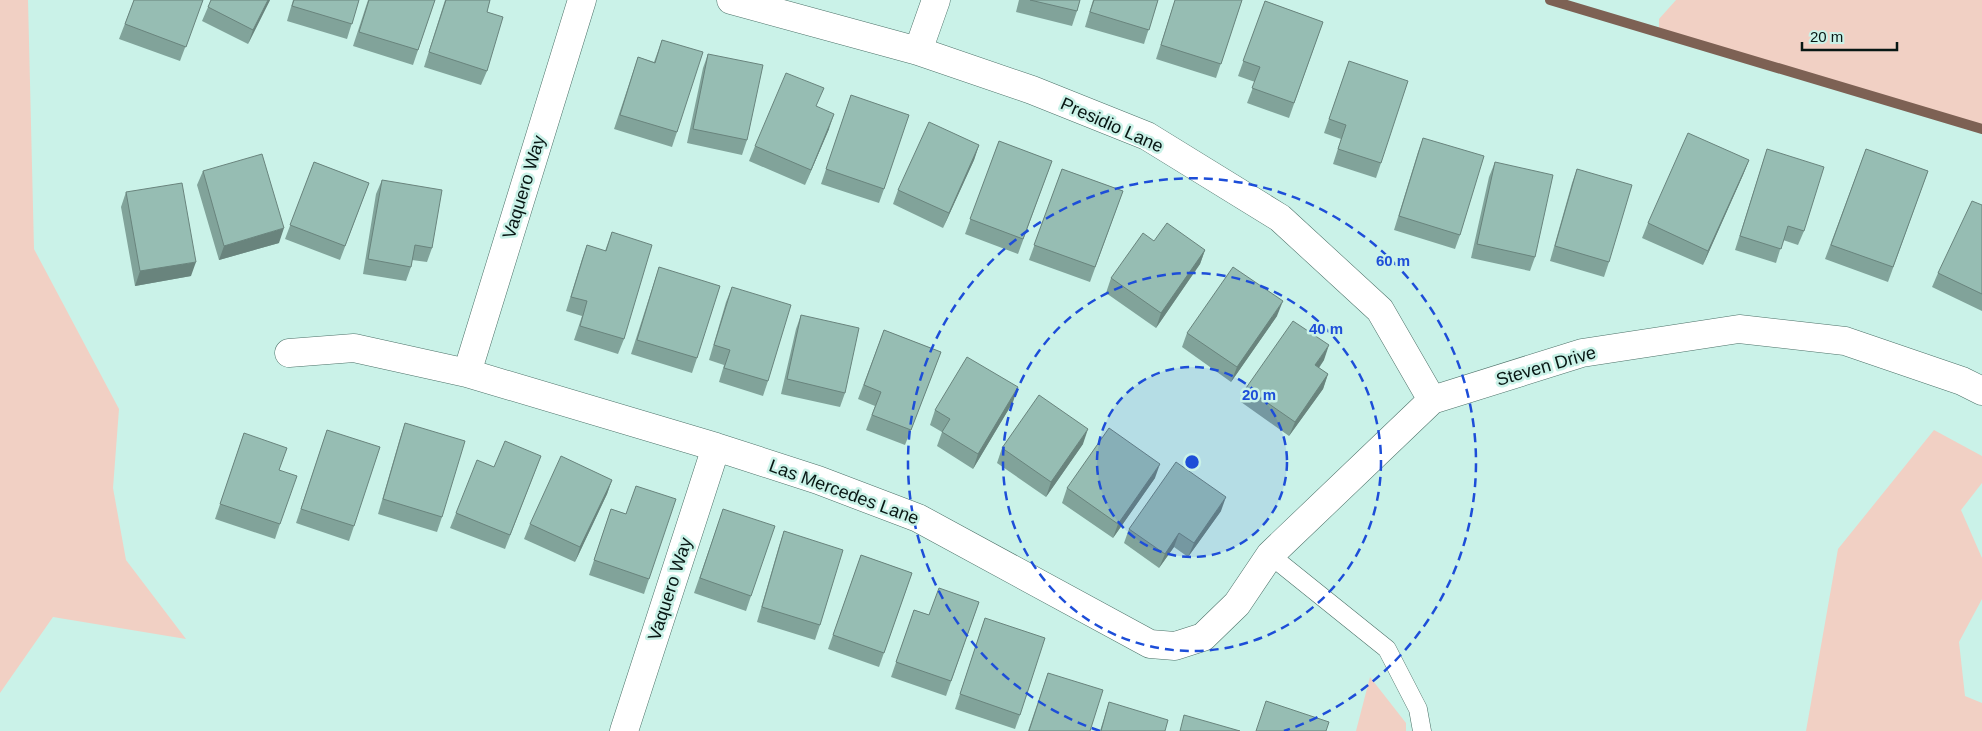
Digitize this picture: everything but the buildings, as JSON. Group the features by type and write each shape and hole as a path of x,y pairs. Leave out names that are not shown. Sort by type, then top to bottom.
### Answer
{"street":[{"name":"Vaquero Way","path":"467,373 582,0"},
{"name":"Presidio Lane","path":"731,0 918,50 1032,90 1147,136 1280,218 1380,310 1432,400"},
{"path":"918,50 936,0"},
{"name":"Steven Drive","path":"1203,637 1237,604 1270,555 1432,400 1582,353 1739,330 1845,341 1962,381 1982,391"},
{"name":"Las Mercedes Lane","path":"289,354 354,348 467,373 716,447 818,480 918,518 1150,644 1175,646 1203,637"},
{"name":"Vaquero Way","path":"624,731 716,447"}],"lane":[{"path":"1270,555 1387,649 1418,709 1422,731"}],"shaded area":[{"path":"0,0 28,0 34,249 119,409 113,488 126,560 186,639 53,617 0,693"},
{"path":"1676,0 1982,0 1982,129 1659,33 1659,19"},
{"path":"1934,430 1982,456 1982,483 1961,510 1982,558 1982,599 1959,642 1965,696 1982,703 1982,731 1806,731 1838,549"},
{"path":"1370,677 1406,723 1406,731 1356,731"}],"waterway":[{"path":"1550,0 1982,129"}]}
